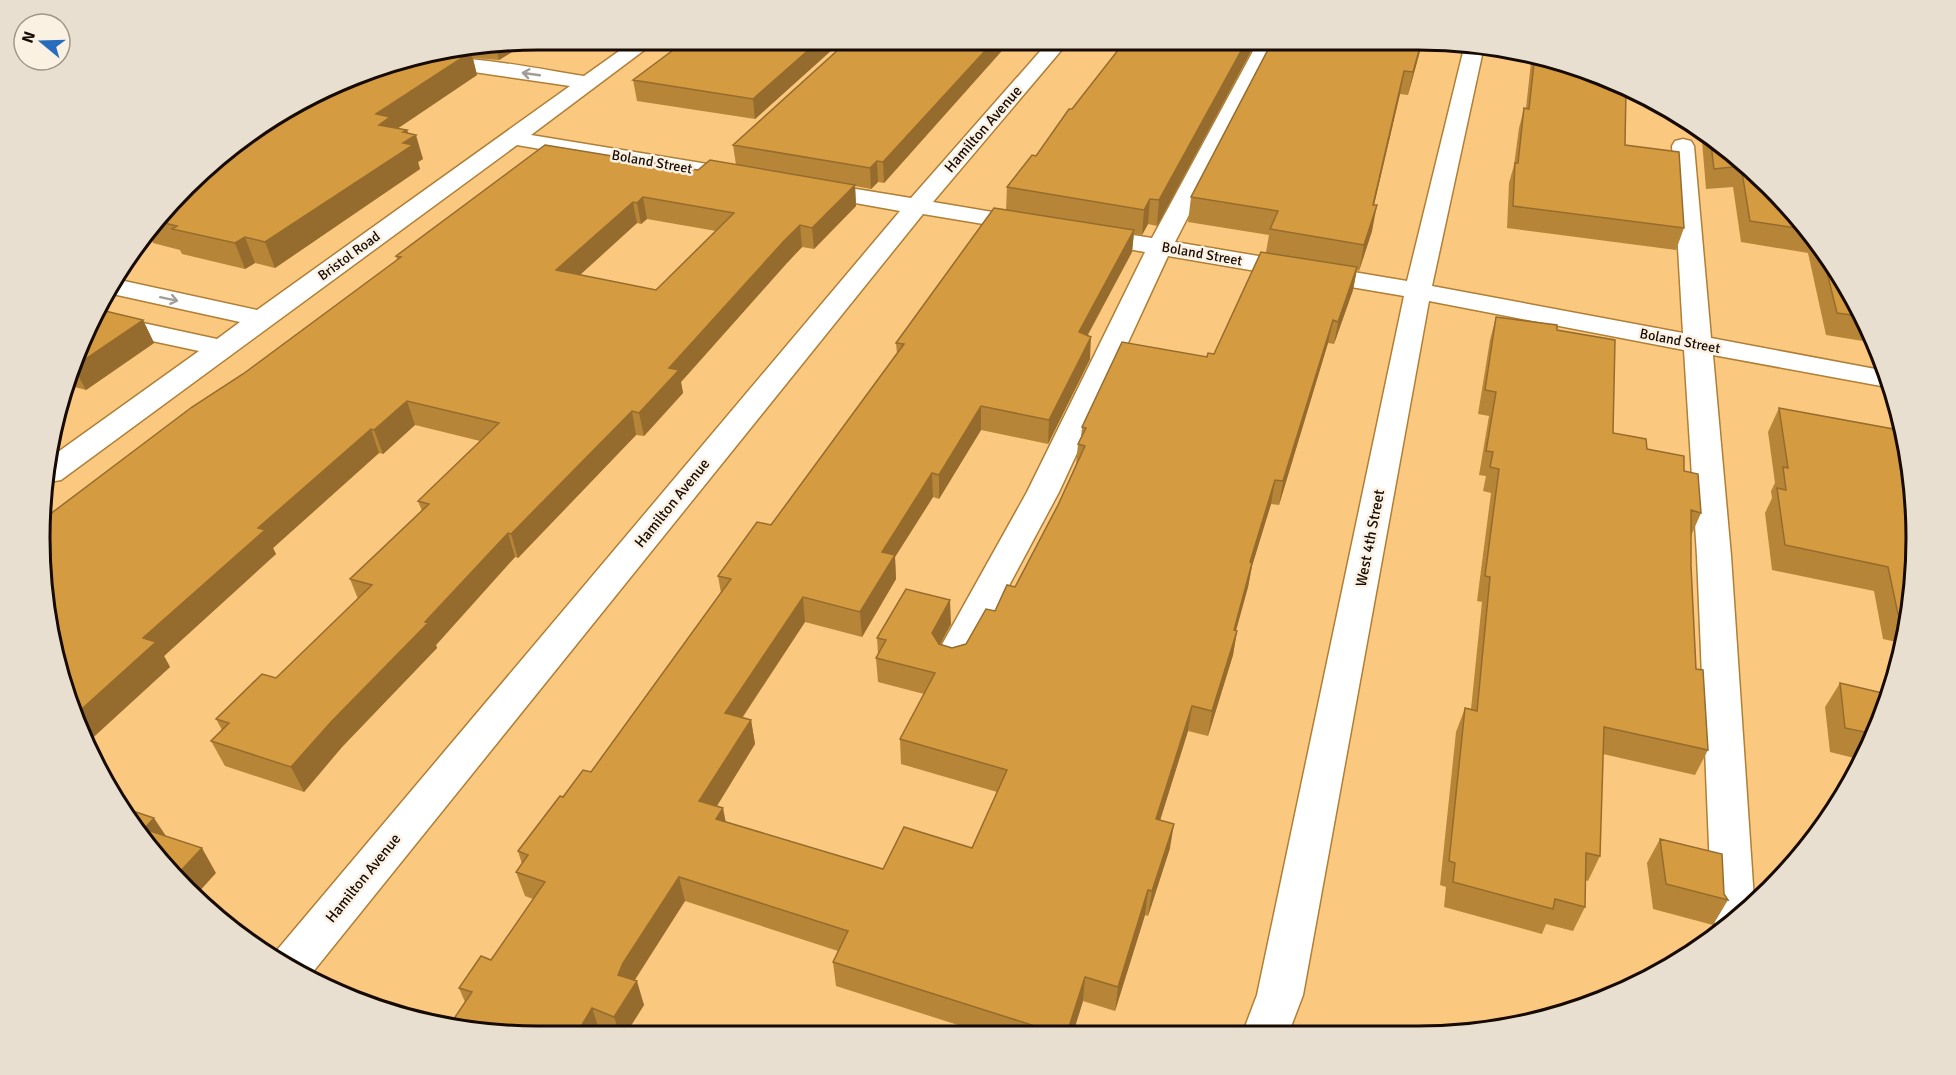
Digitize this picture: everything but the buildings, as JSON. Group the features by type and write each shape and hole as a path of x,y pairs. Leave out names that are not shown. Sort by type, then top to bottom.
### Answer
{"street":[{"name":"Bristol Road","path":"55,465 66,449 262,320 634,50"},
{"name":"Hamilton Avenue","path":"295,961 917,206 1051,50"},
{"path":"952,657 1043,492 1160,247 1264,50"},
{"name":"West 4th Street","path":"1268,1026 1282,983 1418,291 1474,53"},
{"path":"420,64 460,64 589,83"},
{"name":"Boland Street","path":"512,138 721,165 781,183 1418,291 1880,378"},
{"path":"1683,146 1715,568 1734,910"},
{"path":"118,288 262,320"},
{"path":"101,321 222,348"}]}
